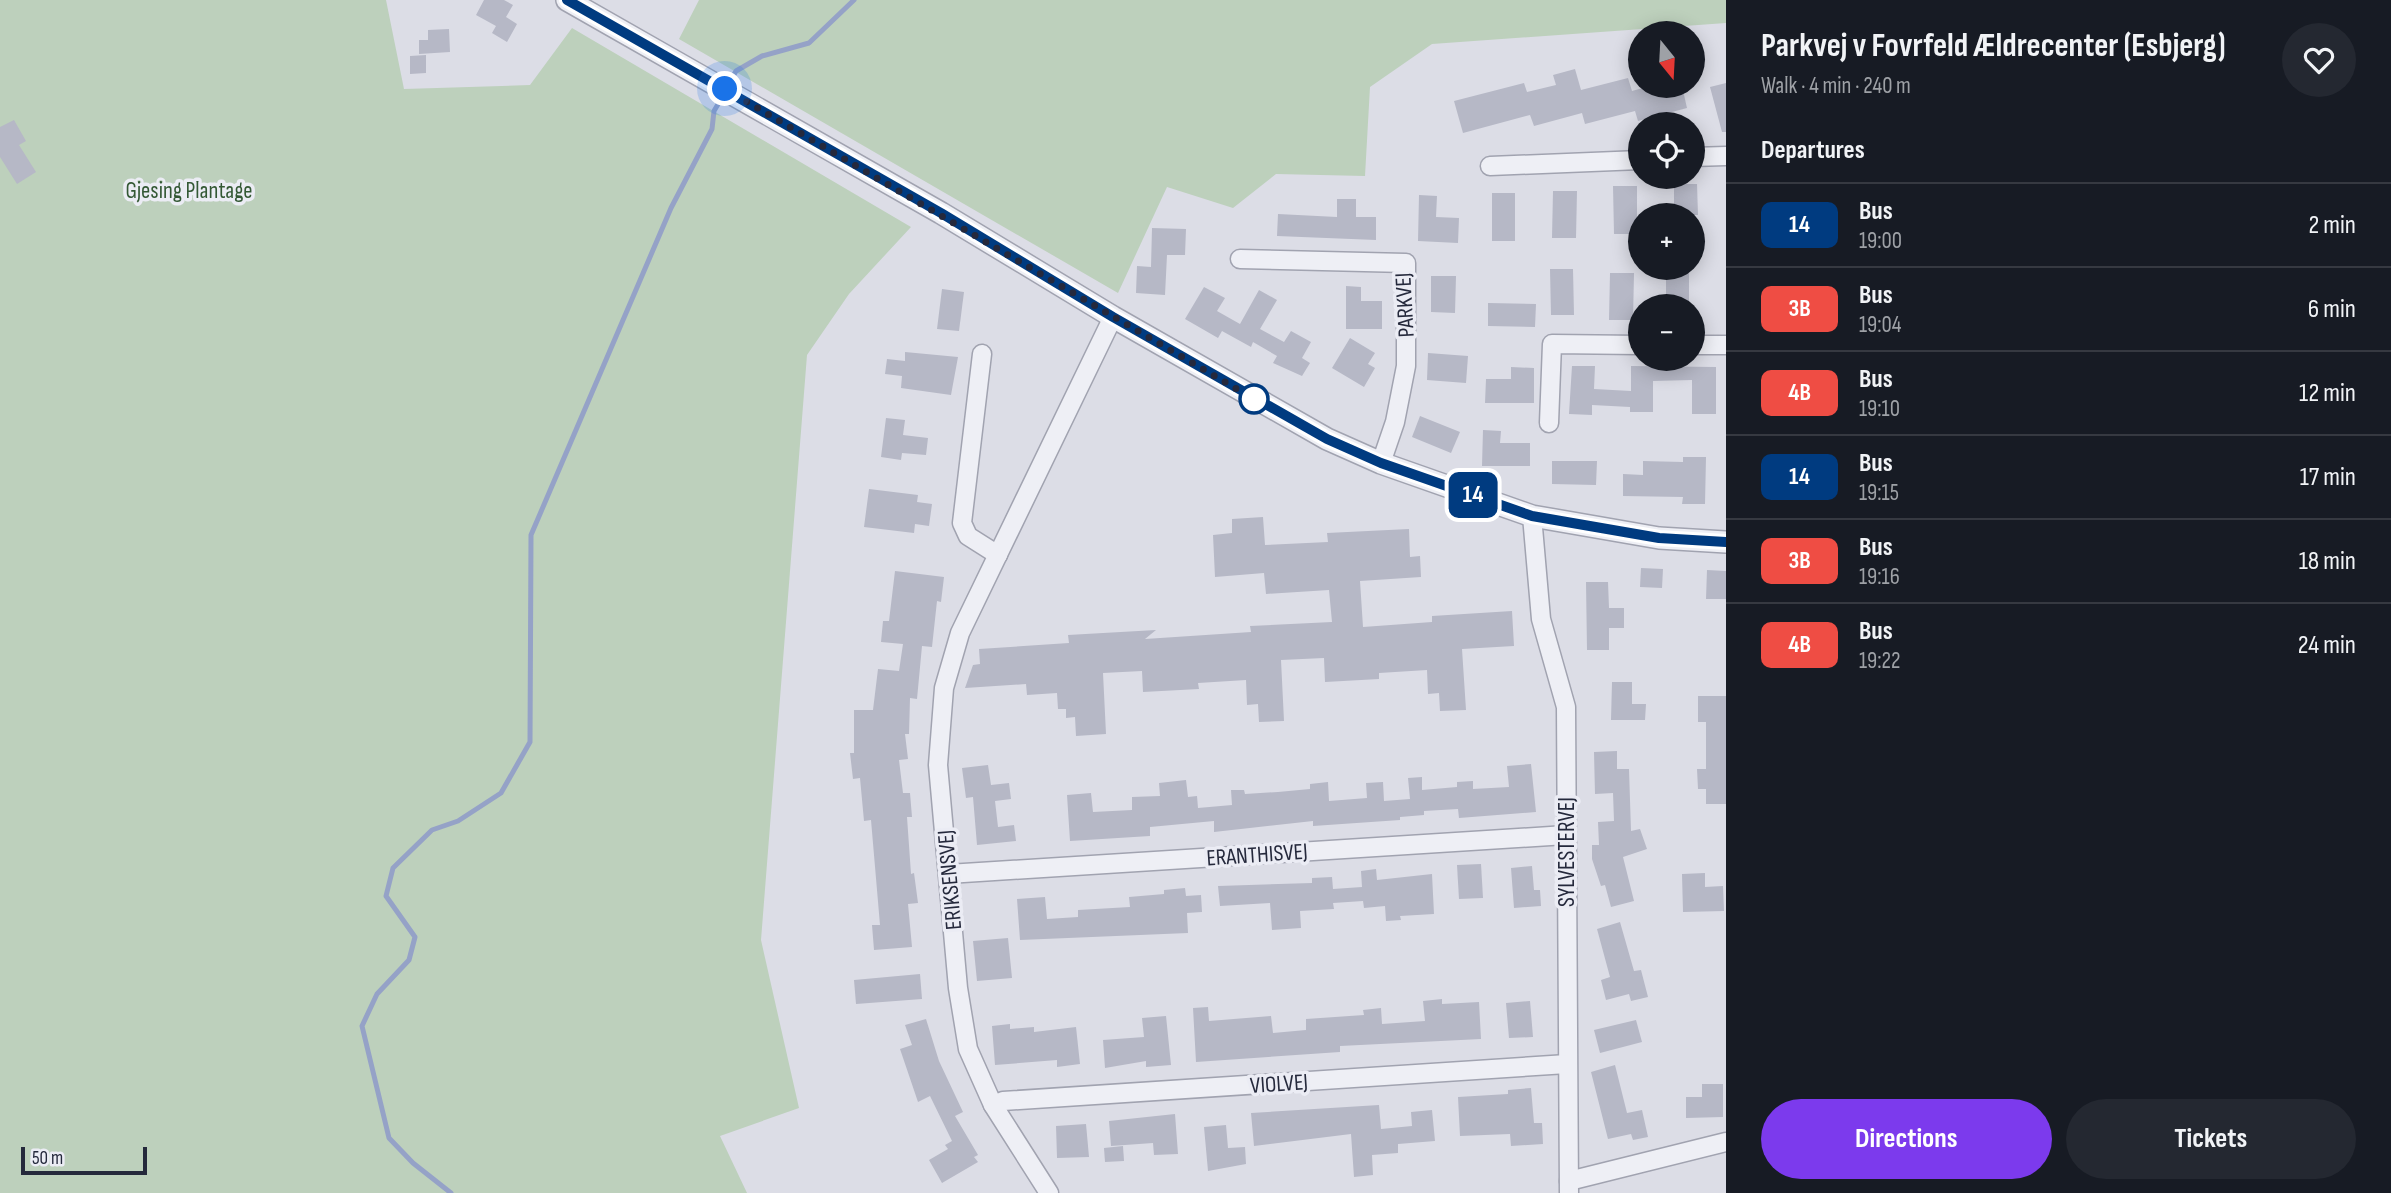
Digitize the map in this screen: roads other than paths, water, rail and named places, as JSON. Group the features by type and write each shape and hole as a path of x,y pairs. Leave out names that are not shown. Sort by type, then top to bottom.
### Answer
{"street":[{"path":"567,0 941,213 1295,423 1381,463 1532,516 1659,538 1726,542"},
{"path":"1705,157 1726,156"},
{"path":"1490,166 1628,160"},
{"name":"PARKVEJ","path":"1240,259 1406,264 1406,366 1395,422 1381,463"},
{"name":"ERIKSENSVEJ","path":"1049,1193 993,1105 968,1049 958,988 938,765 944,688 960,633 1113,317"},
{"path":"1549,423 1552,344 1628,345"},
{"path":"1705,345 1726,345"},
{"path":"982,354 962,523 968,536 998,555"},
{"name":"SYLVESTERVEJ","path":"1532,516 1541,619 1566,708 1569,1187"},
{"name":"ERANTHISVEJ","path":"948,873 1566,835"},
{"name":"VIOLVEJ","path":"993,1105 1017,1100 1567,1064"},
{"path":"1569,1187 1726,1142"}],"waterway":[{"path":"728,85 736,71 762,56 809,43 854,0"},
{"path":"451,1193 413,1163 389,1138 362,1026 377,994 409,960 415,937 386,896 393,868 432,830 458,821 501,793 530,742 531,535 671,208 712,129 714,111 724,94"}],"park label":[{"name":"Gjesing Plantage","path":"189,190"}]}
